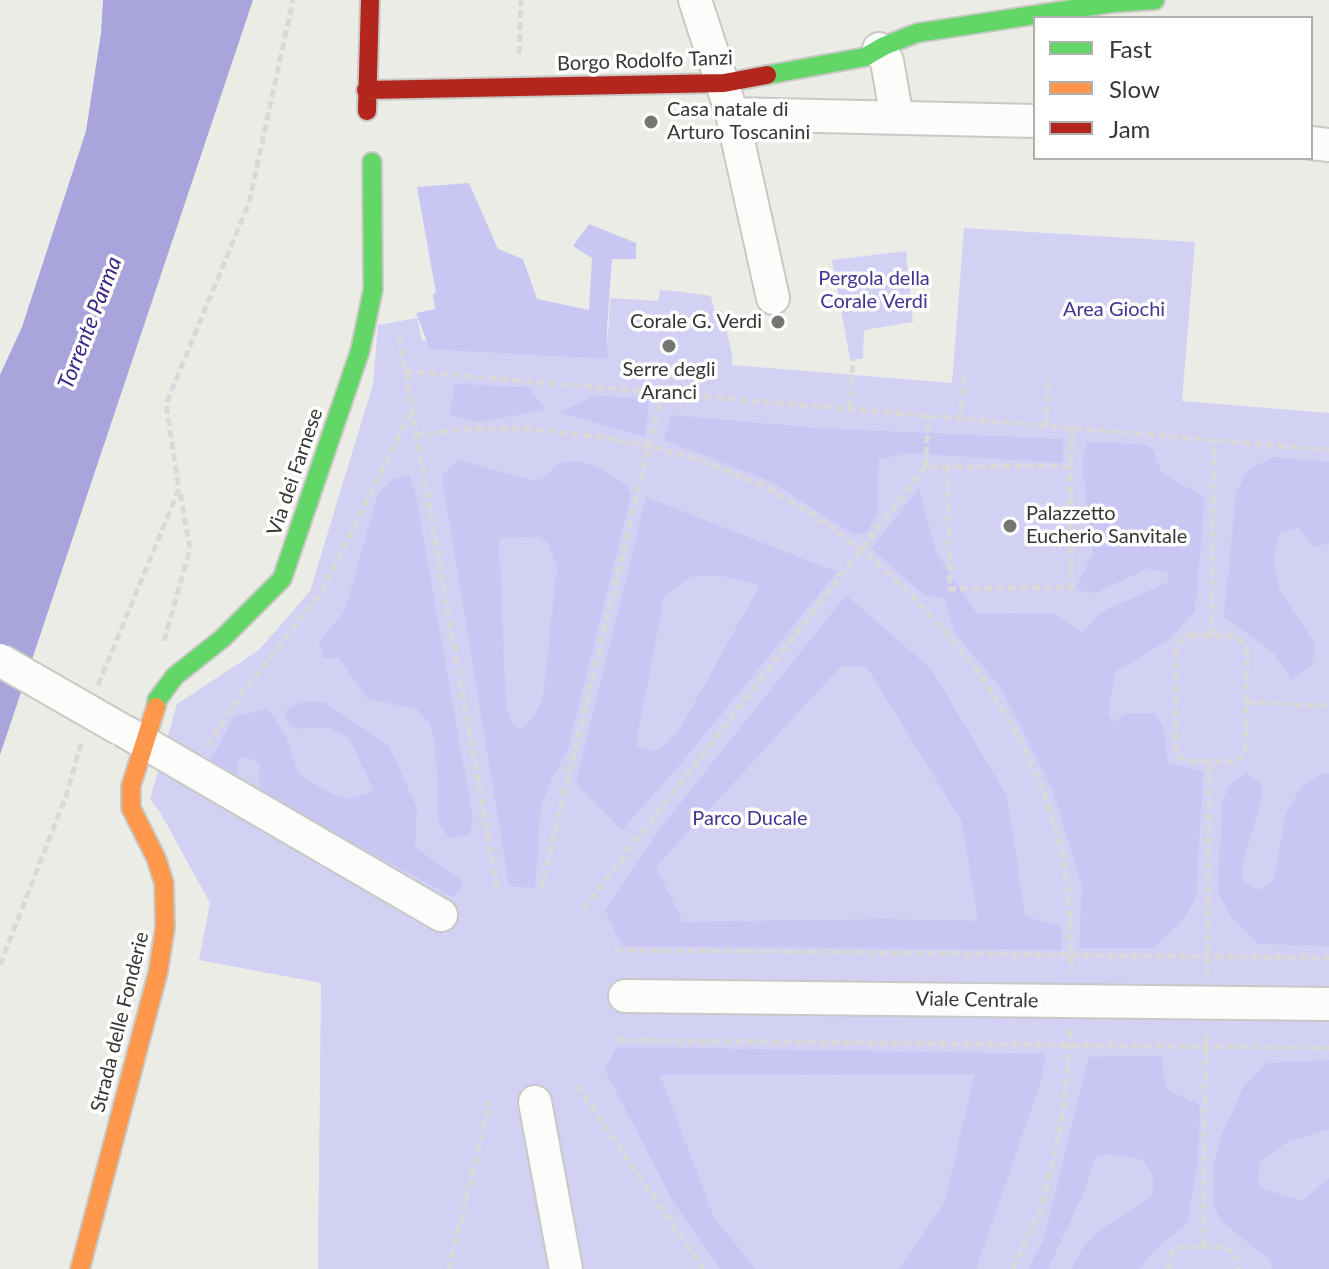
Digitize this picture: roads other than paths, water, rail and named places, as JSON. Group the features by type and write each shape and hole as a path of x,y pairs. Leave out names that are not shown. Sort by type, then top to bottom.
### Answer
{"street":[{"path":"367,111 370,0"},
{"path":"695,0 724,83 773,298"},
{"name":"Borgo Rodolfo Tanzi","path":"366,90 724,83 865,57 917,33 1112,3 1155,0"},
{"path":"879,49 887,61 897,118"},
{"path":"732,114 1033,121"},
{"name":"Via dei Farnese","path":"132,736 153,722 157,700 175,676 223,638 282,579 360,351 373,290 372,162"},
{"path":"0,660 441,915"},
{"name":"Strada delle Fonderie","path":"80,1269 161,958 165,928 166,900 161,870 129,800 132,736"},
{"name":"Viale Centrale","path":"625,996 1329,1004"},
{"path":"535,1102 566,1269"}],"water":[{"name":"Torrente Parma","path":"103,0 253,0 0,755 0,375 22,327 86,131"}],"place":[{"name":"Casa natale di Arturo Toscanini","path":"651,122"},
{"name":"Corale G. Verdi","path":"778,322"},
{"name":"Serre degli Aranci","path":"669,346"},
{"name":"Palazzetto Eucherio Sanvitale","path":"1010,526"}],"park label":[{"name":"Pergola della Corale Verdi","path":"874,290"},
{"name":"Area Giochi","path":"1114,310"},
{"name":"Parco Ducale","path":"750,819"}]}
